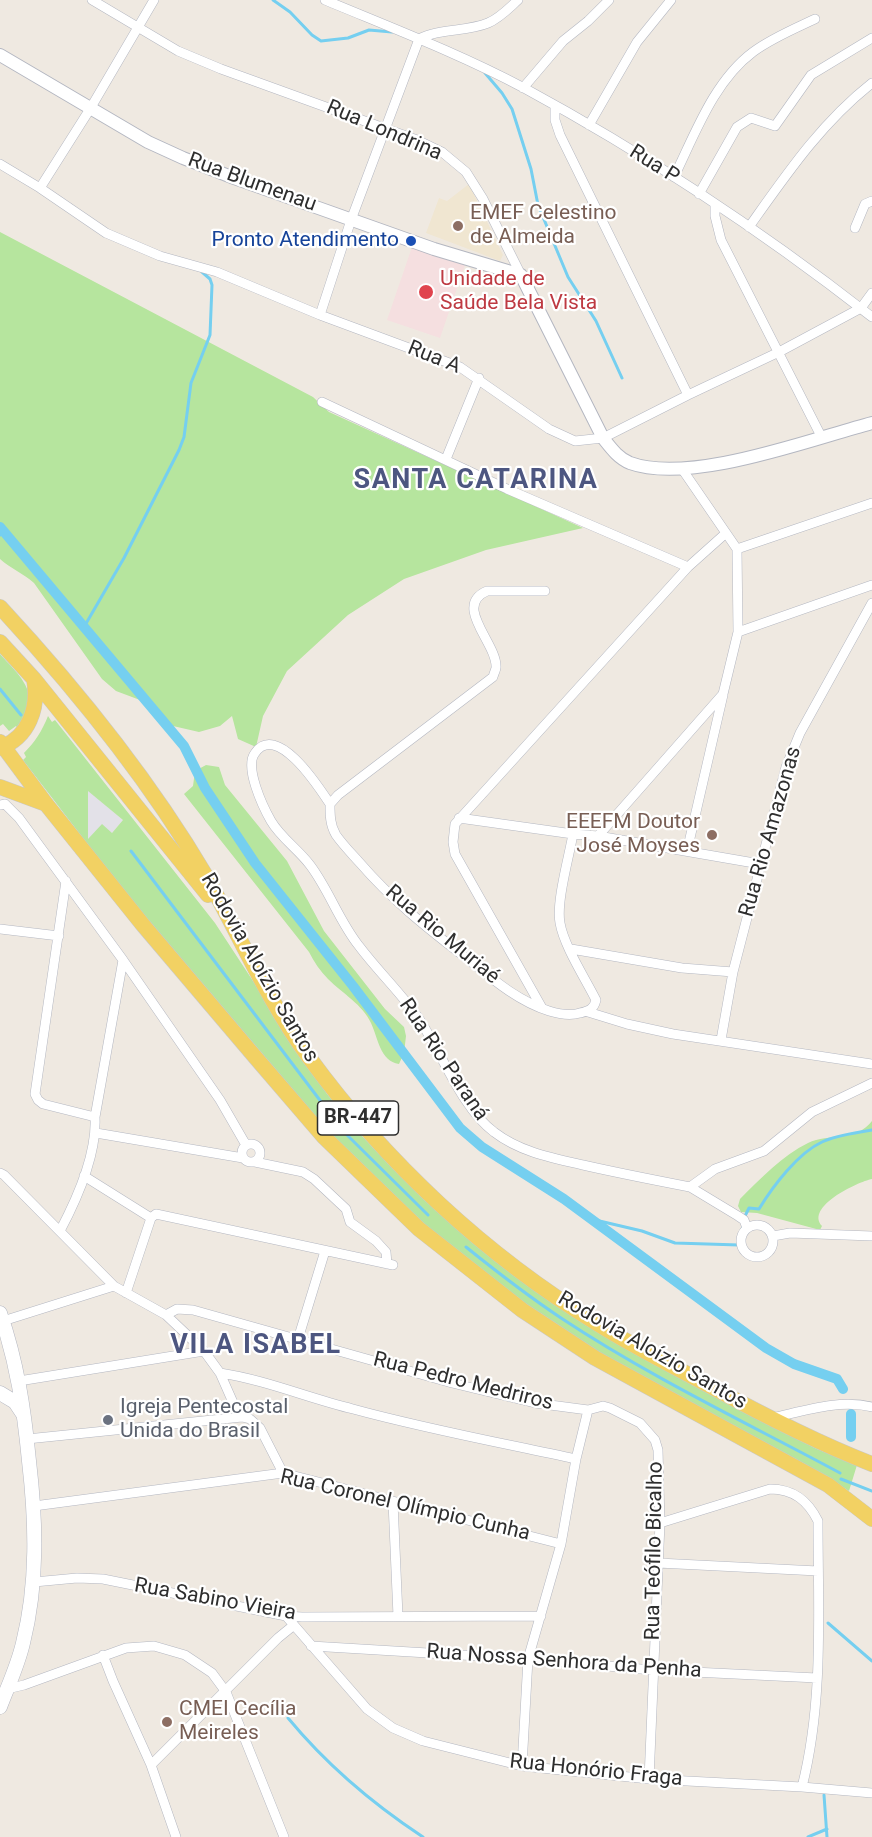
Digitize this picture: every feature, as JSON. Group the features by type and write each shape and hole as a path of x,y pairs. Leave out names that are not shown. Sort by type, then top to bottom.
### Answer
{"main road":[{"name":"Rodovia Aloízio Santos","path":"0,606 49,659 96,716 171,820 205,874 306,1054 344,1102 426,1190 476,1236 597,1323 807,1437 872,1464"},
{"path":"0,642 34,679 235,928"},
{"path":"1,745 19,737 31,718 36,699 34,679"},
{"name":"Rodovia Aloízio Santos","path":"1,745 143,925 324,1137 419,1230 522,1310 595,1358 818,1479 872,1519"},
{"path":"0,787 46,804"},
{"path":"0,1707 4,1689 23,1643 34,1582 34,1506 27,1439 19,1381 13,1353 1,1317"},
{"path":"0,1344 13,1353"},
{"path":"0,1393 15,1402 24,1416"}],"street":[{"name":"Rua Londrina","path":"92,0 178,51 221,69 384,128 441,152 466,172 483,199 603,438"},
{"path":"40,188 154,0"},
{"name":"Rua P","path":"325,0 419,39 523,88 589,125 715,204 872,317"},
{"path":"320,315 384,128 419,39 430,33 472,28 489,23 518,0"},
{"path":"523,88 563,41 609,0"},
{"path":"589,125 637,42 671,0"},
{"path":"674,177 710,103 739,64 770,41 815,19"},
{"path":"699,194 737,127 751,118 775,126 810,75 872,38"},
{"name":"Rua Blumenau","path":"0,55 148,142 183,158 434,249 521,275"},
{"path":"748,227 806,147 837,114 872,83"},
{"path":"555,106 555,120 560,135 688,395"},
{"name":"Rua A","path":"0,164 106,233 160,256 217,272 320,315 460,367 479,378 549,429 575,441 603,438"},
{"path":"855,228 865,204 872,201"},
{"path":"715,204 715,216 721,240 822,436"},
{"path":"872,293 861,308 779,352 603,438 614,452 629,462 649,467 682,469 737,460 872,423"},
{"path":"446,459 479,378"},
{"path":"322,402 507,489 688,567"},
{"path":"682,469 737,549 738,632 687,851"},
{"path":"737,549 872,503"},
{"path":"542,1008 455,854 453,831 459,818 688,567 726,534"},
{"path":"738,632 872,585"},
{"path":"330,804 338,795 493,677 496,668 495,659 474,614 474,600 479,594 487,591 545,591"},
{"name":"Rua Rio Amazonas","path":"721,1040 734,972 786,767 800,733 872,603"},
{"path":"598,836 723,694"},
{"name":"Rua Rio Paraná","path":"330,804 307,770 281,749 275,746 265,746 254,753 252,775 276,829 310,865 359,946 417,1016 478,1116 492,1131 510,1143 547,1157 690,1187"},
{"path":"1,804 9,807 19,818 123,960 220,1100 246,1145"},
{"name":"Rua Rio Muriaé","path":"330,804 330,818 336,834 382,886 416,919 495,981 525,1000 562,1014 588,1012 627,1024 662,1031 872,1064"},
{"path":"459,818 598,836 760,864"},
{"path":"573,834 559,921 596,1000 588,1012"},
{"path":"66,881 35,1094 44,1104 95,1117"},
{"path":"0,929 59,936"},
{"path":"571,949 682,968 734,972"},
{"path":"60,1231 84,1176 96,1133 95,1117 123,960"},
{"path":"747,1228 744,1220 690,1187 715,1169 764,1151 812,1112 872,1083"},
{"path":"96,1133 243,1158 250,1163 255,1162 303,1172 314,1179 346,1209 350,1222 376,1240 386,1252 390,1264 156,1214 151,1218 126,1293"},
{"path":"246,1145 251,1144 259,1149 260,1154 255,1162"},
{"path":"243,1158 243,1148 246,1145"},
{"path":"0,1173 4,1174 114,1286 166,1315 204,1351 220,1373 230,1400 242,1417"},
{"path":"84,1176 151,1218"},
{"path":"762,1225 773,1236 770,1251 764,1256 756,1257 743,1249 742,1234 747,1228 762,1225"},
{"path":"773,1236 781,1233 872,1236"},
{"path":"298,1339 325,1251"},
{"path":"1,1317 114,1286"},
{"name":"Rua Pedro Medriros","path":"166,1315 177,1309 193,1310 452,1383 535,1403 588,1410"},
{"path":"19,1381 204,1351"},
{"path":"220,1373 247,1377 324,1402 382,1417 576,1459"},
{"path":"772,1418 833,1405 857,1403 872,1407"},
{"name":"Rua Teófilo Bicalho","path":"588,1410 603,1406 640,1423 655,1440 658,1450 660,1523 649,1779"},
{"path":"522,1766 528,1659 561,1544 576,1459 588,1410"},
{"path":"27,1439 242,1417 250,1419 260,1428 283,1473"},
{"name":"Rua Coronel Olímpio Cunha","path":"34,1506 283,1473 561,1544"},
{"path":"660,1523 770,1489 781,1489 796,1496 810,1507 818,1521 817,1678 812,1739 802,1787"},
{"path":"393,1502 398,1616"},
{"path":"658,1563 818,1571"},
{"name":"Rua Sabino Vieira","path":"34,1582 77,1578 103,1579 286,1616 541,1616"},
{"name":"Rua Honório Fraga","path":"286,1616 367,1709 393,1728 423,1741 522,1766 649,1779 872,1793"},
{"path":"151,1765 278,1638 294,1625"},
{"path":"4,1689 24,1685 126,1648 154,1646 185,1654 212,1673 226,1692 284,1837"},
{"name":"Rua Nossa Senhora da Penha","path":"311,1646 528,1659 652,1670 817,1678"},
{"path":"103,1655 151,1765 176,1837"}],"shaded area":[{"name":"EMEF Celestino de Almeida","path":"469,184 503,255 500,261 426,233 439,198 447,201"},
{"name":"Unidade de Saúde Bela Vista","path":"412,247 465,265 440,338 387,320"},
{"path":"88,790 123,820 112,833 88,840"}],"green space":[{"path":"0,232 313,397 329,412 583,528 486,550 404,579 348,615 287,671 263,716 256,747 238,739 232,716 220,726 199,732 173,726 140,700 116,691 102,679 34,583 0,559"},
{"path":"0,654 24,682 29,695 29,702 19,730 16,726 9,731 3,724 0,726"},
{"path":"48,716 52,722 55,720 215,923 327,1094 361,1135 433,1208 474,1242 779,1430 857,1465 849,1491 805,1464 597,1351 513,1295 426,1227 348,1152 126,894 23,760 26,757 24,753 41,731","holes":["88,791 123,820 112,833 102,824 88,839"]},
{"path":"206,765 219,767 225,785 287,861 324,931 385,1009 404,1027 406,1036 404,1053 399,1064 384,1054 363,1010 322,973 309,952 184,794 193,786 195,771"},
{"path":"872,1121 872,1179 845,1190 826,1204 819,1219 822,1226 820,1230 757,1213 741,1212 738,1206 740,1199 790,1154 816,1140 858,1132"}],"waterway":[{"path":"273,0 290,12 321,41 348,38 369,30 392,32"},
{"path":"485,73 512,109 531,169 538,205 568,277 596,321 622,378"},
{"path":"84,627 124,558 184,437 191,383 210,335 212,285 210,279 202,272"},
{"path":"0,527 184,746 205,788 255,863 353,986 460,1128 482,1147 564,1199 766,1348 794,1364 837,1379 843,1389"},
{"path":"0,535 3,529"},
{"path":"0,689 21,715"},
{"path":"131,851 344,1132 428,1215"},
{"path":"744,1218 749,1208 759,1209 787,1171 813,1147 847,1134 872,1130"},
{"path":"591,1219 642,1231 675,1243 739,1245 743,1225"},
{"path":"466,1247 537,1301 595,1340 664,1380 840,1473"},
{"path":"851,1414 851,1437"},
{"path":"841,1479 872,1491"},
{"path":"828,1623 872,1661"},
{"path":"288,1718 351,1782 423,1837"},
{"path":"824,1795 827,1837"},
{"path":"808,1837 827,1829"}],"place":[{"name":"EMEF Celestino de Almeida","path":"458,226"},
{"name":"Pronto Atendimento","path":"411,241"},
{"name":"Unidade de Saúde Bela Vista","path":"426,292"},
{"name":"EEEFM Doutor José Moyses","path":"712,835"},
{"name":"Igreja Pentecostal Unida do Brasil","path":"108,1420"},
{"name":"CMEI Cecília Meireles","path":"167,1722"}],"district":[{"name":"SANTA CATARINA","path":"476,481"},
{"name":"VILA ISABEL","path":"256,1346"}]}
